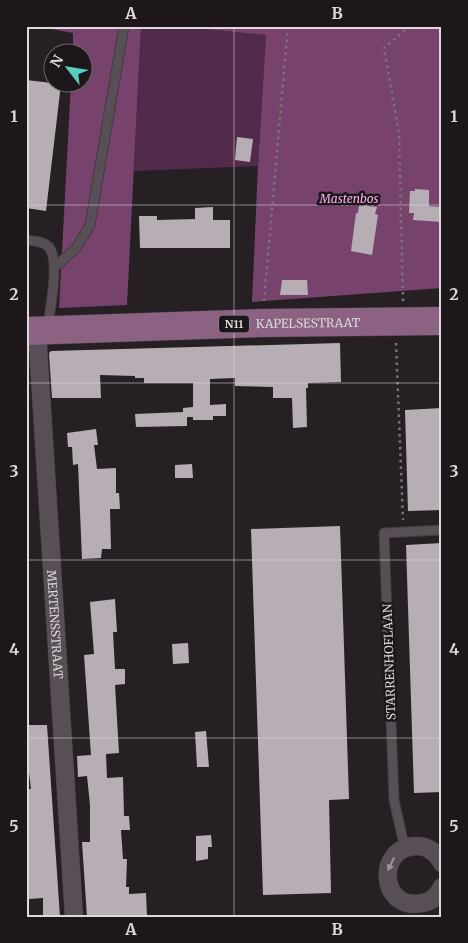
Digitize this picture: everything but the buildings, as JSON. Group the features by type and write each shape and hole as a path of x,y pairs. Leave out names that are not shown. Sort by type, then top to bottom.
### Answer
{"main road":[{"name":"KAPELSESTRAAT","path":"37,331 262,323 442,321"}],"street":[{"name":"MERTENSSTRAAT","path":"37,331 74,917"},
{"path":"442,863 440,858 432,851 423,847 418,846 405,849 392,858 388,867 387,882 393,893 416,911 439,894 442,887"}],"lane":[{"path":"54,268 77,247 90,225 124,26"},
{"path":"26,240 43,243 54,256 54,268 37,331"},
{"name":"STARRENHOFLAAN","path":"405,849 394,800 384,533 442,530"}],"path":[{"path":"262,323 288,26"},
{"path":"404,532 399,322 399,133 384,48 410,26"}],"shaded area":[{"path":"141,26 173,26 266,35 258,166 134,171"}],"green space":[{"path":"36,26 141,26 127,305 59,308 71,92 92,92 92,42 73,42 73,33"},
{"name":"Mastenbos","path":"173,26 442,26 442,288 252,302 266,35"}]}
